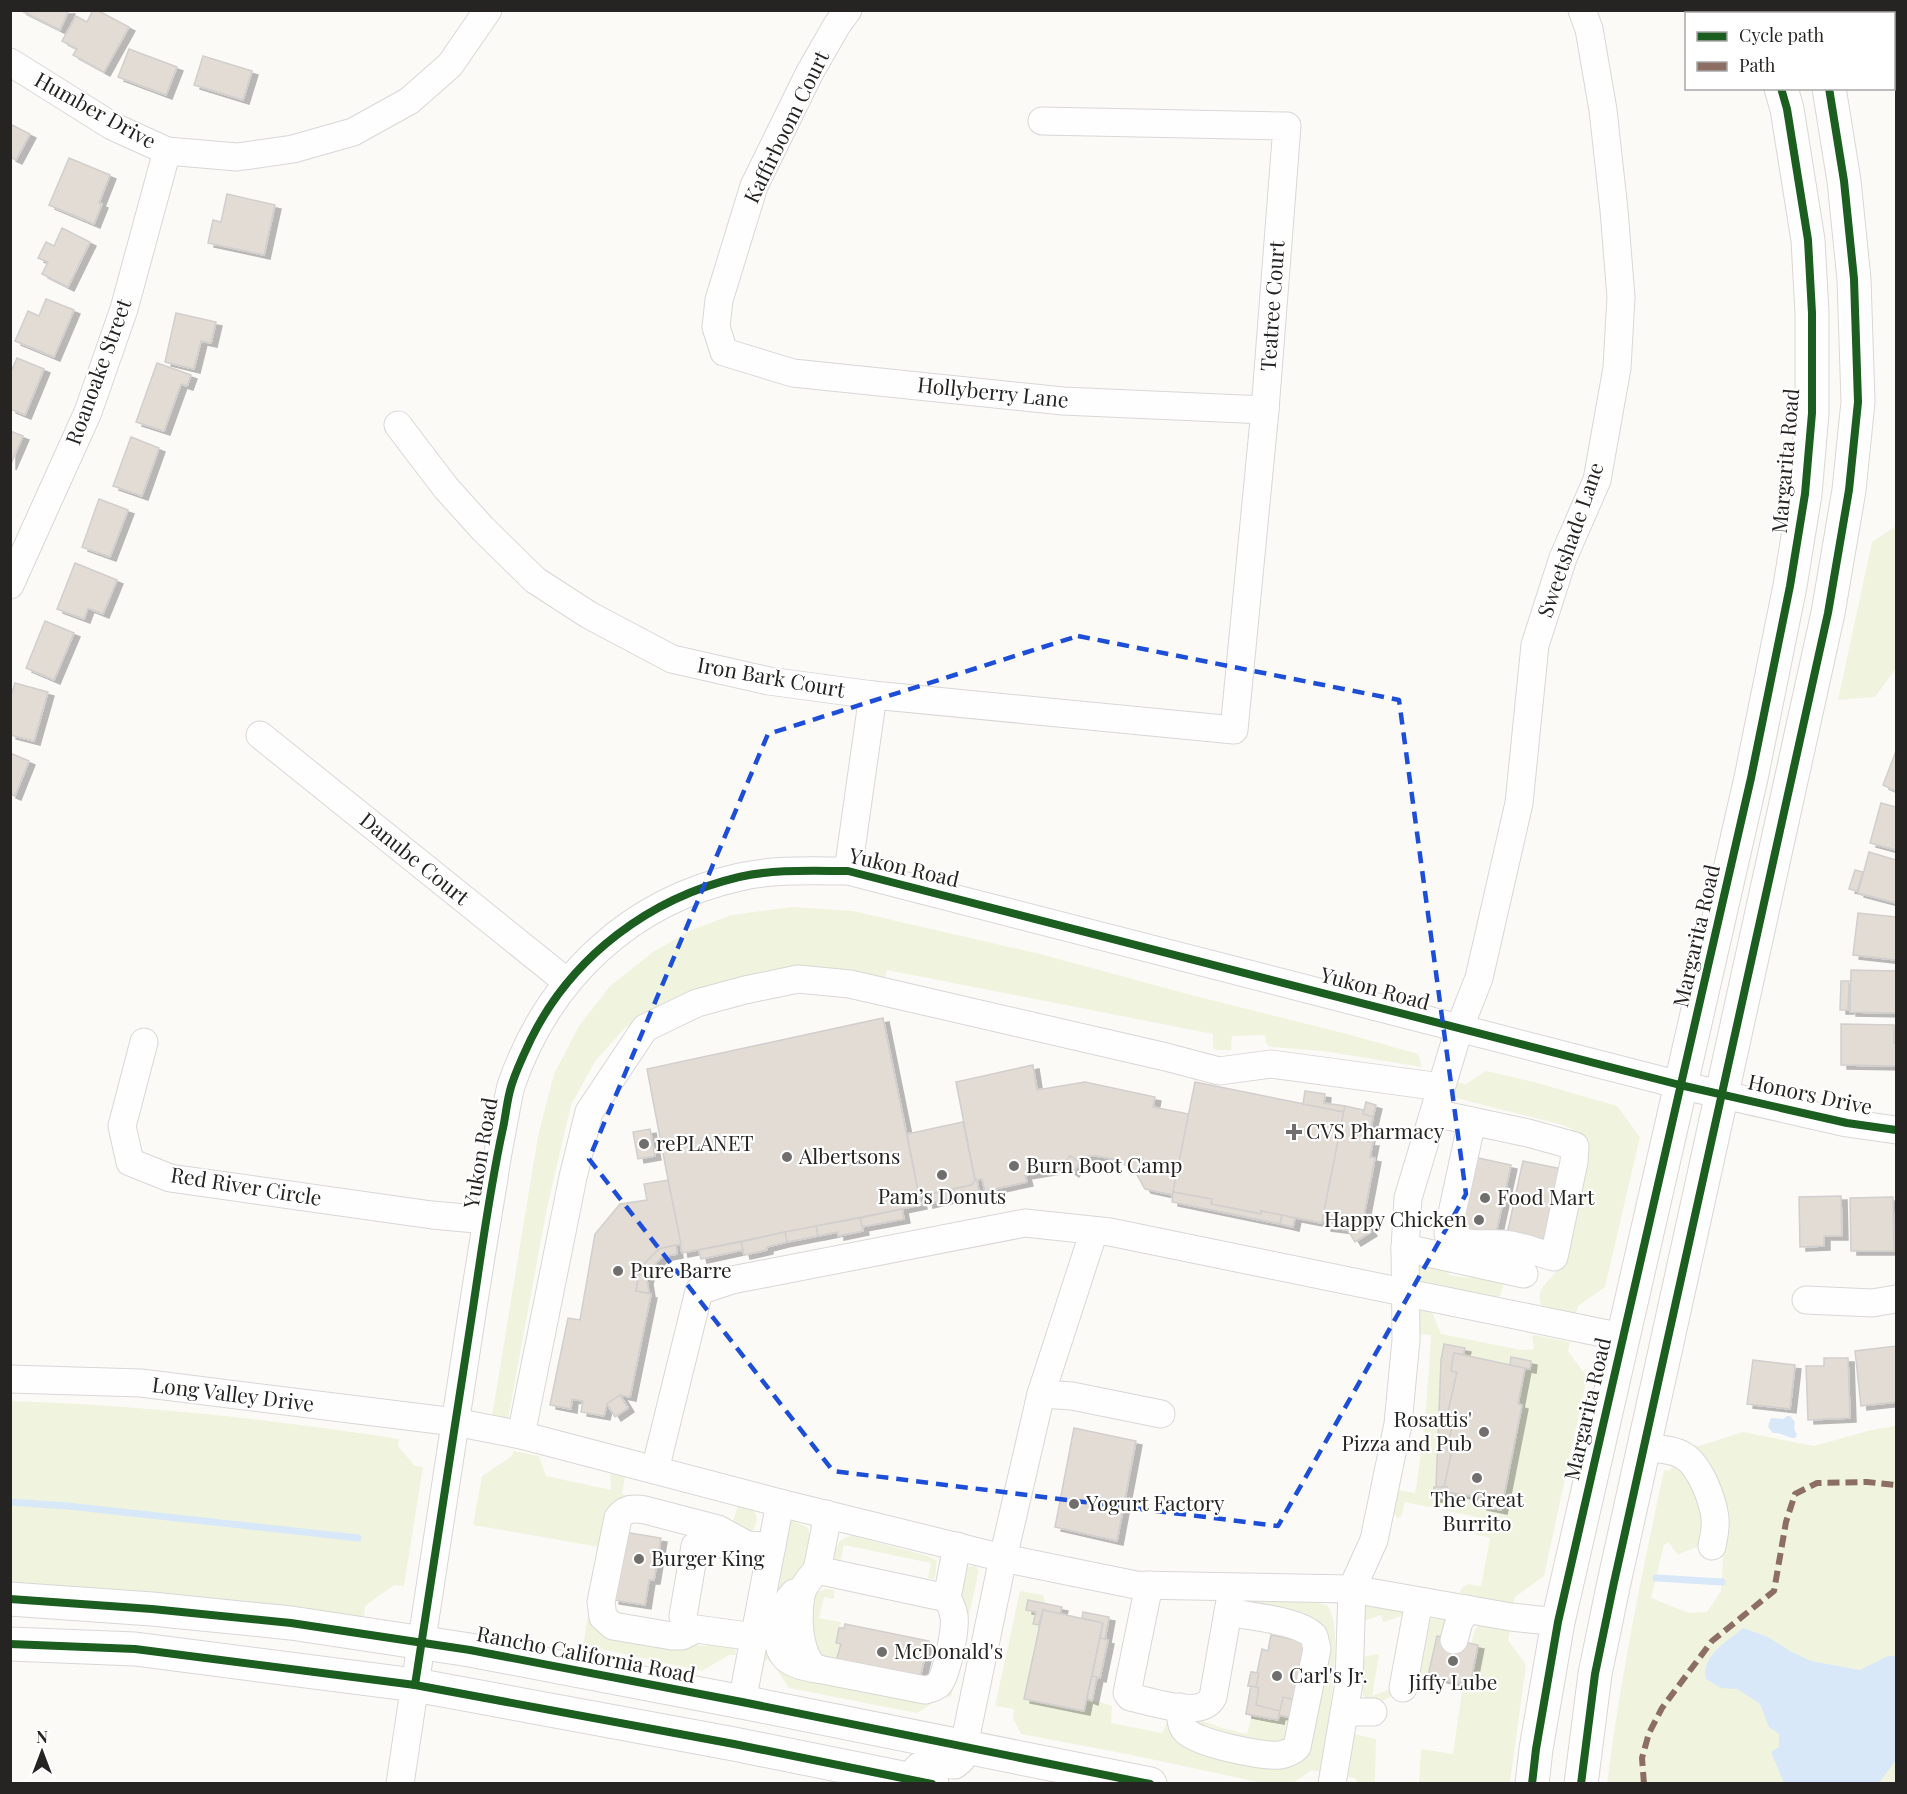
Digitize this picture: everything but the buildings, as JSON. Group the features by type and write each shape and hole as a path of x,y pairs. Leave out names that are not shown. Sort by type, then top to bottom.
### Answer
{"main road":[{"name":"Margarita Road","path":"1532,1784 1558,1622 1753,767 1790,586 1805,494 1812,413 1812,303 1806,230 1781,90"},
{"path":"1581,1784 1595,1674 1828,613 1849,490 1858,402 1854,279 1844,181 1828,90"},
{"name":"Rancho California Road","path":"10,1599 152,1609 291,1623 421,1643 742,1702 1150,1784"},
{"path":"10,1644 135,1649 415,1685 920,1781"}],"street":[{"name":"Humber Drive","path":"10,62 112,126 167,151 237,157 293,149 353,132 409,101 450,65 488,10"},
{"name":"Kaffirboom Court","path":"724,352 716,327 719,300 754,186 810,72 848,10"},
{"name":"Sweetshade Lane","path":"1352,1589 1374,1540 1398,1424 1406,1340 1405,1248 1408,1198 1440,1087 1479,978 1519,803 1535,645 1563,558 1597,480 1617,368 1621,297 1614,210 1603,110 1589,29 1582,10"},
{"name":"Teatree Court","path":"1042,121 1287,126 1264,410 1234,730"},
{"name":"Roanoake Street","path":"10,585 88,412 124,309 167,151"},
{"name":"Hollyberry Lane","path":"724,352 793,373 1063,401 1264,410"},
{"name":"Iron Bark Court","path":"398,425 446,488 483,529 535,580 589,615 672,659 769,681 873,695 1234,730"},
{"path":"848,871 873,695"},
{"name":"Danube Court","path":"260,735 567,982"},
{"name":"Yukon Road","path":"400,1784 487,1220 511,1086 543,1015 567,982 614,936 650,912 693,891 740,877 784,872 848,871 1680,1085"},
{"path":"521,1435 573,1177 589,1112 645,1028 698,1003 798,979 850,984 1219,1071 1271,1064 1440,1087"},
{"name":"Red River Circle","path":"144,1042 122,1126 130,1162 170,1178 432,1215 487,1220"},
{"name":"Honors Drive","path":"1680,1085 1847,1123 1896,1130"},
{"path":"1405,1248 1554,1257 1574,1162 1575,1146 1434,1113"},
{"path":"1472,1121 1448,1224 1448,1234 1456,1240 1486,1244 1519,1256"},
{"path":"655,1470 699,1291 739,1278 1025,1223 1120,1234 1622,1337"},
{"path":"920,1781 918,1766 955,1765 961,1760 1003,1558 1041,1394 1094,1231"},
{"path":"1516,1315 1519,1256"},
{"path":"1806,1300 1872,1303 1896,1299"},
{"name":"Long Valley Drive","path":"10,1379 141,1383 455,1422 521,1435 780,1503 1003,1558 1136,1585 1149,1585 1230,1599"},
{"path":"1041,1394 1072,1396 1161,1414"},
{"path":"1644,1447 1677,1453 1686,1457 1694,1466 1708,1492 1712,1506 1715,1528 1712,1546"},
{"path":"742,1702 755,1637 760,1545 780,1503"},
{"path":"696,1629 682,1636 672,1636 621,1629 613,1626 603,1617 601,1602 618,1518 626,1510 636,1508 718,1529 760,1545"},
{"path":"826,1514 825,1530 811,1579 793,1594 784,1607 777,1637 778,1647 788,1660 797,1665 925,1690 934,1688 942,1679 945,1671 954,1623 954,1614 947,1598 957,1546"},
{"path":"755,1637 696,1629 687,1626 683,1616 695,1546 700,1543 760,1545"},
{"path":"811,1579 947,1598"},
{"path":"1149,1585 1127,1693 1130,1697 1180,1707 1196,1709 1210,1704 1230,1599"},
{"path":"1230,1599 1352,1589 1511,1617 1558,1622"},
{"path":"1332,1784 1349,1683 1352,1589"},
{"path":"1180,1707 1181,1721 1185,1730 1200,1740 1218,1746 1270,1755 1286,1754 1297,1747 1317,1649 1314,1636 1304,1629 1230,1599"},
{"path":"1403,1688 1419,1600"},
{"path":"1460,1641 1459,1622 1467,1609"},
{"path":"1344,1712 1373,1712"}],"highlighted area":[{"path":"1078,636 1399,700 1466,1194 1278,1526 833,1471 589,1159 768,734"}],"green space":[{"path":"1896,526 1896,668 1875,697 1838,700 1872,542"},
{"path":"792,907 853,911 1040,954 1418,1054 1422,1067 1323,1051 1270,1047 1266,1043 1265,1035 1232,1036 1231,1050 1216,1050 1213,1048 1213,1034 887,970 884,982 674,1002 625,1028 596,1060 571,1105 547,1208 508,1419 492,1416 538,1136 554,1074 579,1026 610,986 653,952 691,930 732,915"},
{"path":"1486,1071 1617,1106 1640,1137 1605,1287 1578,1306 1576,1314 1541,1305 1540,1294 1541,1289 1556,1271 1582,1161 1577,1134 1570,1128 1558,1124 1452,1097 1456,1082 1466,1084"},
{"path":"1417,1263 1450,1268 1449,1275 1471,1278 1473,1272 1505,1280 1500,1296 1496,1297 1419,1282 1416,1279"},
{"path":"1419,1311 1432,1312 1441,1334 1521,1350 1534,1349 1532,1337 1534,1335 1570,1342 1568,1351 1587,1377 1544,1576 1515,1597 1513,1604 1460,1593 1467,1584 1481,1586 1490,1538 1474,1534 1477,1517 1405,1502 1401,1517 1397,1518 1393,1512 1398,1490 1415,1493 1421,1454 1431,1335 1417,1334 1416,1315"},
{"path":"11,1401 205,1414 399,1439 398,1446 415,1466 423,1467 404,1586 394,1585 365,1606 364,1617 103,1589 11,1584"},
{"path":"1896,1426 1896,1783 1607,1784 1618,1705 1640,1587 1664,1470 1671,1469 1676,1442 1699,1446 1743,1432 1814,1446 1871,1430","holes":["1668,1542 1678,1555 1702,1546 1714,1547 1723,1555 1721,1591 1707,1612 1689,1613 1651,1598 1664,1545"]},
{"path":"513,1451 539,1456 546,1476 611,1490 610,1474 625,1477 622,1494 733,1521 739,1502 750,1506 755,1512 757,1521 752,1531 743,1531 635,1502 594,1611 626,1637 705,1646 716,1642 732,1643 736,1655 729,1655 702,1671 583,1645 599,1547 473,1525 482,1476 512,1456"},
{"path":"791,1520 807,1527 810,1537 808,1551 791,1600 771,1640 925,1696 960,1592 966,1567 975,1566 979,1570 951,1697 944,1696 917,1713 789,1688 771,1661 763,1660"},
{"path":"853,1536 928,1556 937,1561 935,1578 928,1578 931,1563 844,1545 841,1559 834,1559 841,1540"},
{"path":"826,1589 834,1590 834,1599 824,1597 819,1618 841,1622 836,1643 841,1644 835,1664 812,1656 808,1598"},
{"path":"1020,1591 1043,1595 1046,1604 1028,1601 1026,1610 1036,1612 1033,1624 1039,1625 1024,1699 1084,1711 1087,1699 1112,1706 1111,1723 1162,1733 1168,1720 1281,1762 1323,1653 1247,1603 1251,1601 1327,1605 1333,1618 1335,1660 1330,1712 1320,1772 1312,1770 1293,1783 1262,1783 1021,1734 1013,1718 1014,1709 995,1706"},
{"path":"1365,1604 1404,1613 1383,1622 1381,1615 1363,1621"},
{"path":"1433,1618 1447,1620 1448,1639 1437,1637 1428,1676 1439,1679 1437,1690 1432,1694 1414,1689 1429,1620"},
{"path":"1478,1625 1510,1631 1508,1640 1526,1665 1510,1783 1419,1784 1421,1749 1453,1754 1463,1684 1470,1685 1478,1646 1471,1644"},
{"path":"1379,1655 1372,1696 1387,1690 1392,1691 1390,1697 1375,1702 1363,1695 1363,1657"},
{"path":"1252,1715 1277,1720 1279,1715 1296,1719 1291,1743 1225,1742 1193,1720 1247,1734"},
{"path":"1354,1734 1376,1739 1375,1783 1358,1783 1355,1778 1347,1777"}],"water":[{"path":"1787,1416 1795,1422 1794,1428 1797,1435 1795,1438 1773,1433 1768,1427 1771,1418 1783,1419"},
{"path":"1743,1628 1768,1637 1811,1661 1860,1670 1888,1656 1896,1656 1896,1760 1879,1783 1784,1783 1771,1752 1779,1747 1779,1734 1769,1727 1760,1704 1737,1689 1721,1688 1706,1679 1705,1670 1711,1656"}],"waterway":[{"path":"10,1502 68,1506 358,1538"},
{"path":"1656,1578 1722,1582"}],"marked path":[{"path":"1644,1784 1642,1758 1649,1733 1662,1708 1712,1641 1774,1591 1786,1522 1795,1494 1817,1483 1867,1482 1896,1485"}],"cycle path":[{"path":"1532,1784 1558,1622 1751,778 1790,586 1805,494 1812,413 1812,313 1808,240 1787,109 1782,90"},
{"path":"1581,1784 1595,1674 1613,1587 1828,613 1849,490 1858,402 1854,279 1844,181 1829,90"},
{"path":"415,1685 490,1195 508,1097 515,1074 548,1009 591,957 645,916 706,887 739,877 766,873 848,871 1680,1085 1847,1123 1896,1130"},
{"path":"10,1599 152,1609 291,1623 470,1650 1150,1784"},
{"path":"10,1644 135,1649 415,1685 734,1744 932,1784"}],"place":[{"name":"CVS Pharmacy","path":"1294,1132"},
{"name":"rePLANET","path":"644,1144"},
{"name":"Albertsons","path":"787,1157"},
{"name":"Burn Boot Camp","path":"1014,1166"},
{"name":"Pam’s Donuts","path":"942,1175"},
{"name":"Food Mart","path":"1485,1198"},
{"name":"Happy Chicken","path":"1479,1220"},
{"name":"Pure Barre","path":"618,1271"},
{"name":"Rosattis' Pizza and Pub","path":"1484,1432"},
{"name":"The Great Burrito","path":"1477,1478"},
{"name":"Yogurt Factory","path":"1074,1504"},
{"name":"Burger King","path":"639,1559"},
{"name":"McDonald's","path":"882,1652"},
{"name":"Jiffy Lube","path":"1453,1661"},
{"name":"Carl's Jr.","path":"1277,1676"}]}
